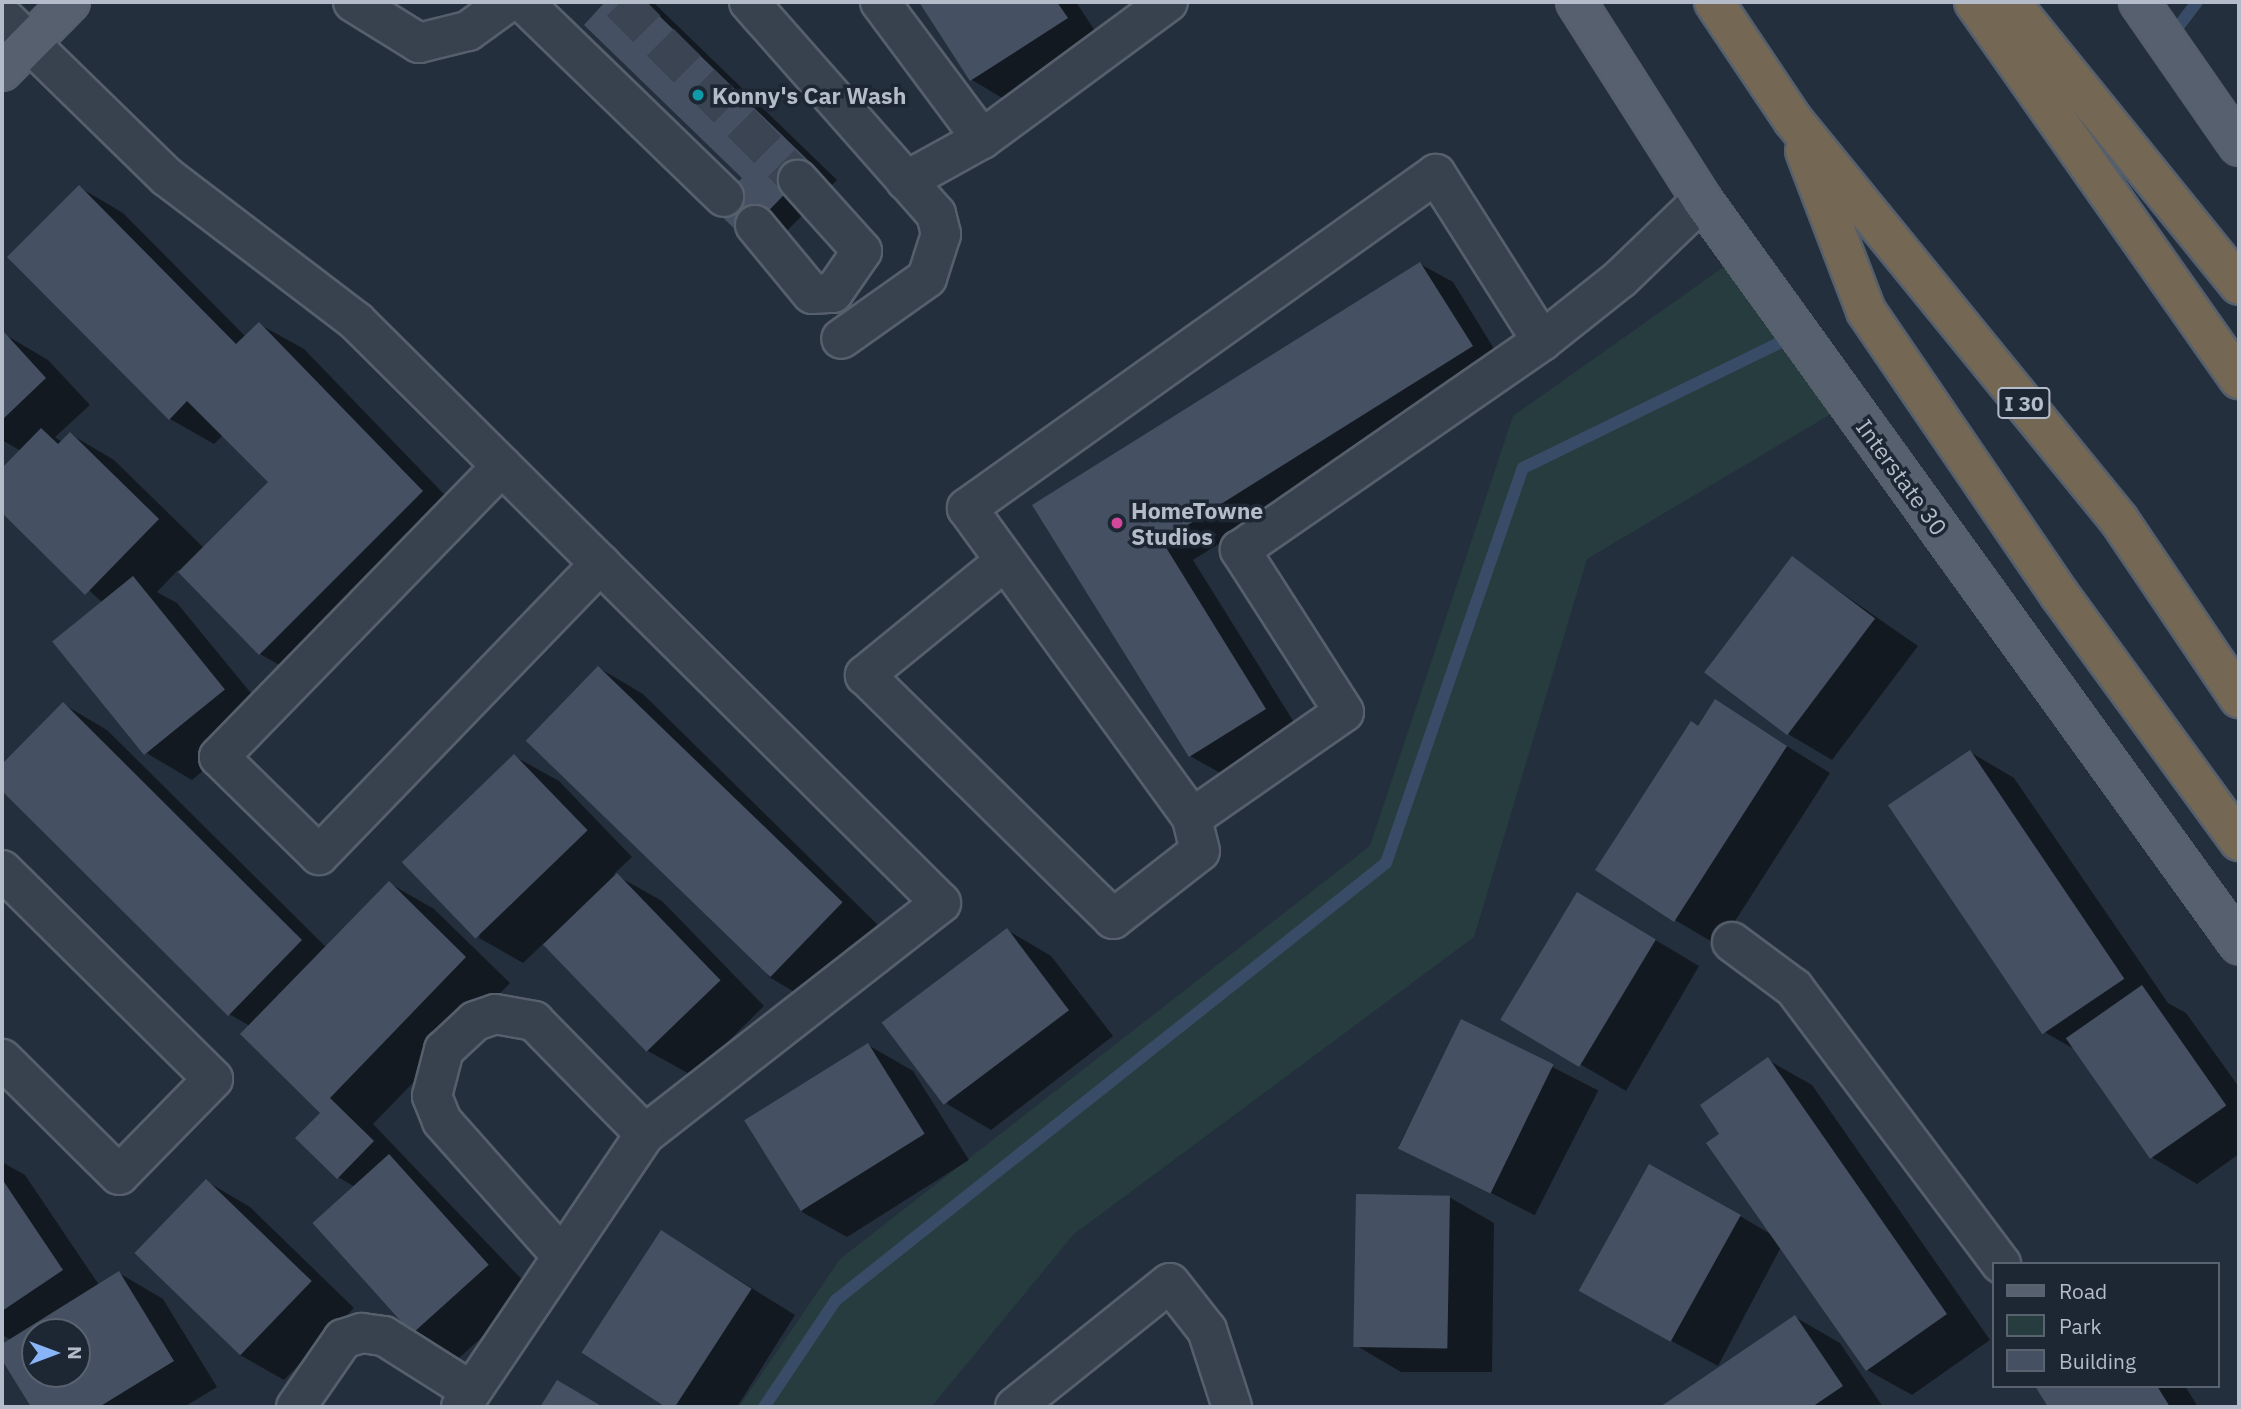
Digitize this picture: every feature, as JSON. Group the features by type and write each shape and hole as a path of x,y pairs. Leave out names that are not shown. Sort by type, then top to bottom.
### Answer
{"highway":[{"name":"I 30","path":"1714,2 1793,120 2119,520 2239,698"},
{"path":"1974,2 2239,379"},
{"path":"2010,2 2239,285"},
{"path":"1793,120 1866,311 2059,594 2239,841"}],"main road":[{"path":"2,71 70,2"},
{"name":"Interstate 30","path":"1576,2 1702,200 2239,944"},
{"path":"2139,2 2239,146"}],"lane":[{"path":"353,2 419,43 468,31 508,2"},
{"path":"523,2 724,197"},
{"path":"749,2 936,214 941,234 936,257 927,278 850,333 833,293"},
{"path":"880,2 982,139"},
{"path":"906,181 982,139 1168,2"},
{"path":"2,16 167,177 356,320 941,903 645,1134 560,1254 466,1399 384,1336 362,1333 343,1339 296,1407"},
{"path":"678,153 687,188 743,246 762,234 812,294 833,293"},
{"path":"1005,561 865,675 1113,919 1200,851 1192,818 967,508 1436,174 1542,341"},
{"path":"798,180 862,251 833,293"},
{"path":"1192,818 1344,712 1240,550 1542,341 1620,279 1702,200"},
{"path":"502,466 219,757 318,855 600,564"},
{"path":"2,870 212,1079 119,1175 2,1059"},
{"path":"1731,942 1794,988 2000,1262"},
{"path":"560,1254 442,1121 432,1096 444,1050 475,1021 495,1014 534,1021 645,1134"},
{"path":"1015,1407 1170,1283 1207,1330 1232,1407"}],"green space":[{"path":"1742,254 1846,405 1587,559 1474,937 1074,1234 931,1407 739,1407 840,1259 1370,846 1513,416"}],"building":[{"name":"Konny's Car Wash","path":"605,2 645,2 813,165 743,237 713,208 742,178 584,25"},
{"path":"919,2 1057,2 1068,18 970,81"},
{"path":"79,185 236,344 259,322 423,491 259,655 178,572 268,482 187,401 169,420 7,257"},
{"name":"HomeTowne Studios","path":"1420,262 1473,346 1162,541 1266,709 1189,757 1032,505"},
{"path":"4,332 46,378 2,420 2,334"},
{"path":"41,428 58,444 70,432 159,519 85,595 2,513 2,468"},
{"path":"1792,556 1875,619 1787,735 1704,673"},
{"path":"133,576 225,689 144,755 52,641"},
{"path":"598,666 843,902 770,977 526,741"},
{"path":"1715,699 1787,746 1674,922 1595,870 1691,721 1698,726"},
{"path":"63,702 302,940 228,1016 2,791 2,764"},
{"path":"1970,750 2124,979 2042,1034 1888,805"},
{"path":"514,754 588,830 475,939 402,862"},
{"path":"617,873 721,980 646,1052 543,945"},
{"path":"389,881 466,957 330,1098 374,1141 337,1179 295,1138 320,1113 240,1034"},
{"path":"1577,892 1656,939 1579,1067 1500,1020"},
{"path":"1007,928 1069,1010 944,1105 882,1022"},
{"path":"2142,985 2226,1105 2150,1159 2066,1038"},
{"path":"1461,1019 1554,1064 1490,1194 1398,1148"},
{"path":"868,1043 925,1134 801,1211 744,1120"},
{"path":"1768,1057 1947,1314 1866,1371 1706,1143 1719,1134 1700,1105"},
{"path":"389,1154 489,1265 412,1334 312,1223"},
{"path":"1649,1164 1741,1215 1671,1342 1579,1291"},
{"path":"2,1179 63,1270 2,1311"},
{"path":"206,1179 312,1281 240,1355 134,1253"},
{"path":"1356,1194 1450,1196 1447,1349 1353,1347"},
{"path":"661,1230 752,1289 675,1407 665,1407 581,1352"},
{"path":"119,1271 174,1361 99,1407 31,1407 2,1360 2,1344 21,1332 21,1388 91,1388 91,1318 44,1318"},
{"path":"1795,1315 1843,1386 1812,1407 1660,1407"},
{"path":"557,1380 603,1407 540,1407"},
{"path":"2036,1388 2158,1388 2170,1407 2048,1407"}],"waterway":[{"path":"2172,35 2197,2"},
{"path":"764,1407 836,1300 1386,863 1523,468 1777,344"}],"tunnel":[{"path":"620,2 798,180"}],"place":[{"name":"Konny's Car Wash","path":"698,95"},
{"name":"HomeTowne Studios","path":"1117,523"}]}
